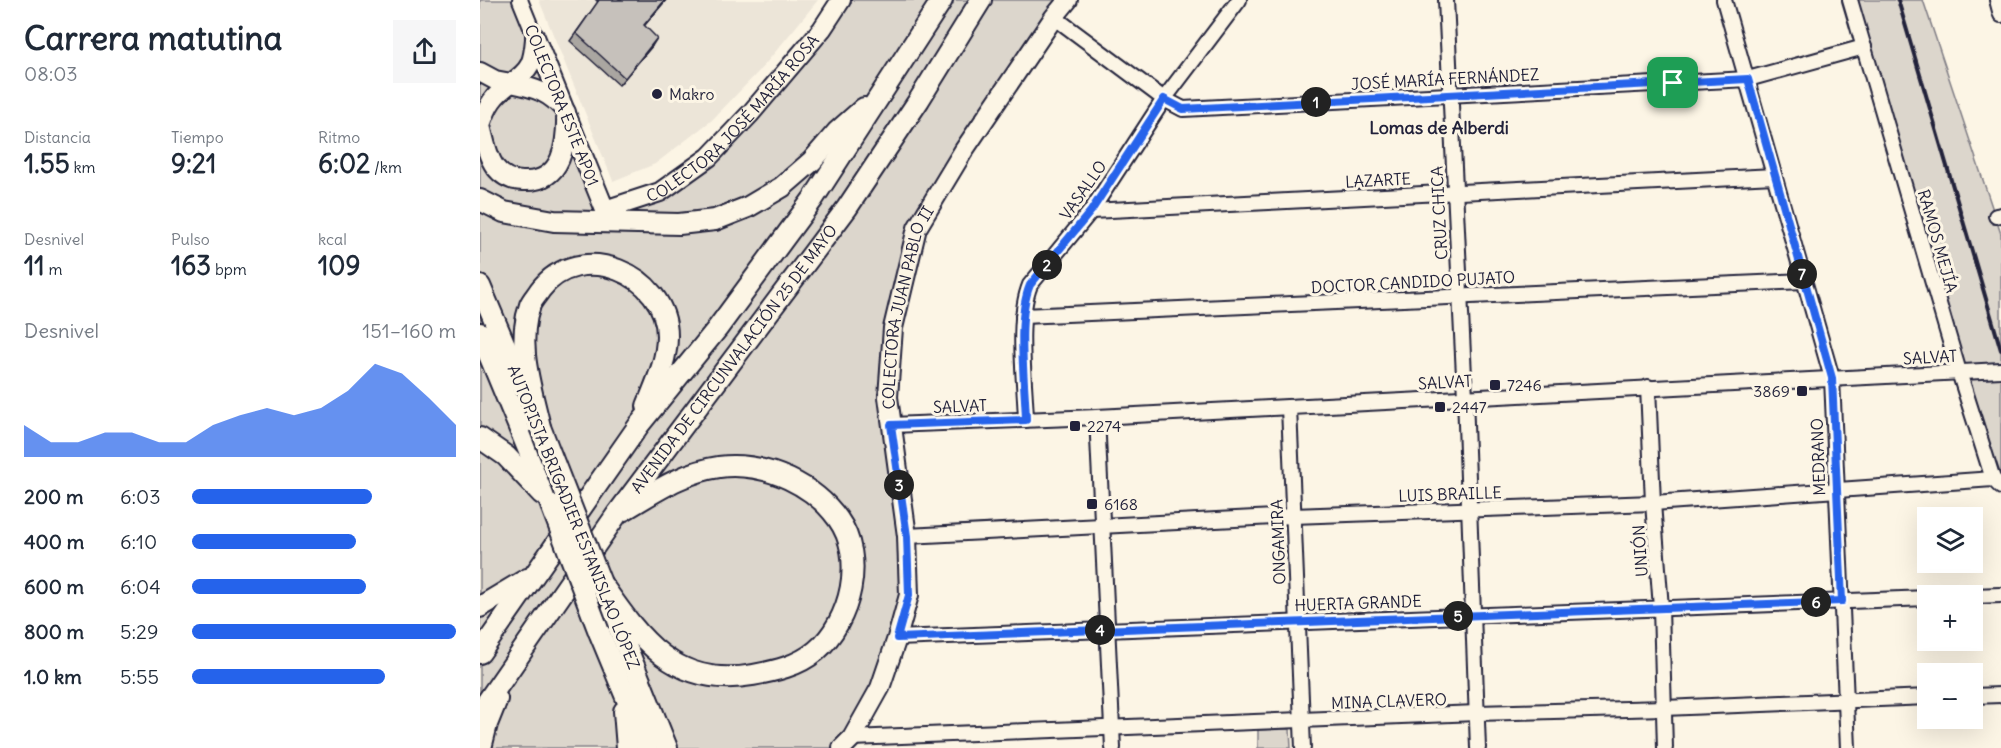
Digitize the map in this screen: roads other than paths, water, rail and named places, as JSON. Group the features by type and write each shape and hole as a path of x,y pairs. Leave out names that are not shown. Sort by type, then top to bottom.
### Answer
{"highway":[{"name":"AVENIDA DE CIRCUNVALACIÓN 25 DE MAYO","path":"480,653 639,425 738,301 813,198 942,0"},
{"name":"AVENIDA DE CIRCUNVALACIÓN 25 DE MAYO","path":"480,711 617,514 847,208 919,100 981,0"},
{"path":"480,200 504,212 554,221 679,224 715,220 748,207 789,180 812,161 837,132 886,88"},
{"path":"554,221 605,210"},
{"path":"540,427 526,369 523,344 531,303 544,284 559,273 582,266 606,266 631,274 652,293 663,313 667,333 666,357 639,425"},
{"name":"AUTOPISTA BRIGADIER ESTANISLAO LÓPEZ","path":"480,286 540,427 667,748"},
{"name":"AUTOPISTA BRIGADIER ESTANISLAO LÓPEZ","path":"480,333 647,748"},
{"path":"480,438 506,456 551,505"},
{"path":"601,584 629,624 652,649 697,674 718,677 772,672 796,663 816,651 833,632 844,612 850,591 853,570 850,544 839,520 823,502 801,484 773,471 744,466 719,467 694,473 674,480 617,514"},
{"path":"480,607 535,574"},
{"path":"481,748 487,724 505,677"},
{"path":"618,679 627,748"}],"main road":[{"name":"COLECTORA JOSÉ MARÍA ROSA","path":"605,210 660,192 709,157 750,114 822,29 840,0"},
{"name":"COLECTORA JUAN PABLO II","path":"847,743 880,688 909,595 907,536 888,397 893,328 916,228 964,150 1054,17 1068,0"},
{"path":"480,72 495,80 511,83 541,91 556,100 566,112 564,146 559,161 547,176 533,182 516,181 503,176 490,157 480,123 488,104 499,92 511,83 523,75 533,60 535,37"},
{"name":"COLECTORA ESTE AP01","path":"535,37 605,210"}],"street":[{"name":"COLECTORA ESTE AP01","path":"520,0 535,37"},
{"name":"VASALLO","path":"1026,420 1023,316 1025,297 1030,285 1091,211 1164,99 1239,0"},
{"name":"CRUZ CHICA","path":"1446,0 1465,397 1478,748"},
{"name":"MEDRANO","path":"1724,0 1832,378 1848,748"},
{"name":"RAMOS MEJÍA","path":"1850,0 1959,372 1997,483"},
{"path":"1997,0 2001,15"},
{"name":"JOSÉ MARÍA FERNÁNDEZ","path":"1054,17 1164,99 1183,109 1748,79 1864,47"},
{"name":"LAZARTE","path":"1091,211 1774,176"},
{"name":"DOCTOR CANDIDO PUJATO","path":"1023,316 1804,281"},
{"name":"SALVAT","path":"891,425 1097,417 2001,370"},
{"name":"UNIÓN","path":"1648,387 1653,503 1661,608 1665,748"},
{"name":"ONGAMIRA","path":"1289,407 1303,748"},
{"path":"1097,417 1113,748"},
{"name":"LUIS BRAILLE","path":"907,536 1293,516 1653,503 1836,490 1997,483"},
{"path":"1983,596 2001,595"},
{"name":"HUERTA GRANDE","path":"897,638 1917,598"},
{"path":"1983,696 2001,695"},
{"name":"MINA CLAVERO","path":"847,743 1112,728 1917,697"}],"railway":[{"path":"1898,0 2001,350"}],"place":[{"name":"Makro","path":"657,94"},
{"name":"7246","path":"1495,385"},
{"name":"3869","path":"1802,391"},
{"name":"2447","path":"1440,407"},
{"name":"2274","path":"1075,426"},
{"name":"6168","path":"1092,504"}],"district":[{"name":"Lomas de Alberdi","path":"1439,128"}]}
